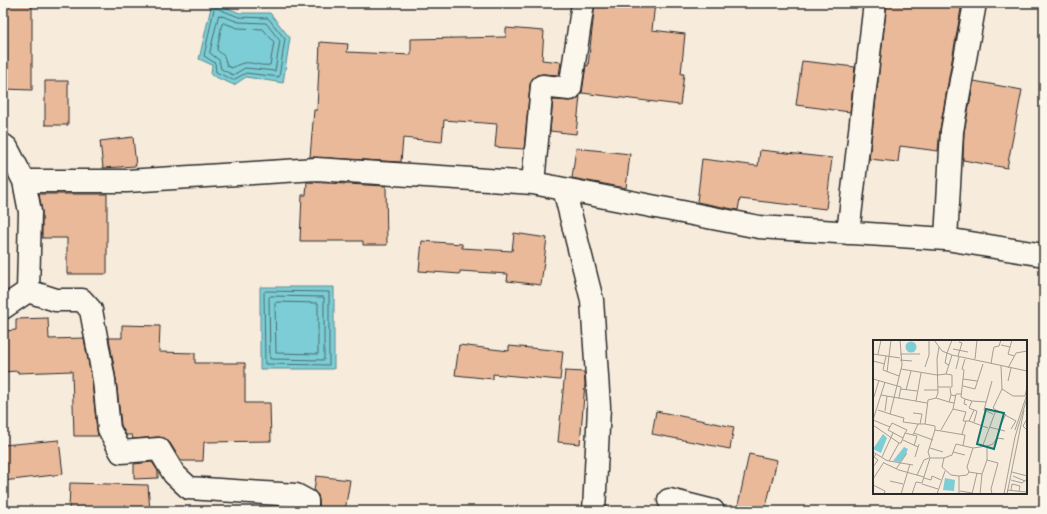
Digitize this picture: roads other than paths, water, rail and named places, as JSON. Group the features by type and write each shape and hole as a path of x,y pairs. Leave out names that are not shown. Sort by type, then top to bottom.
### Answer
{"street":[{"path":"533,184 542,86 570,89 583,3"},
{"path":"848,232 875,3"},
{"path":"946,239 952,131 975,3"},
{"path":"3,145 7,148 24,181 30,212 28,291"},
{"path":"24,181 127,181 316,169 533,184 759,226 946,239 1044,255"},
{"path":"564,189 592,300 599,407 594,511"},
{"path":"3,308 28,291"},
{"path":"28,291 56,300 82,300 91,310 104,380 109,429 121,452 159,449 174,474 189,488 296,495 307,501 307,511"},
{"path":"669,500 713,511"}],"water":[{"path":"212,3 240,13 270,13 290,38 283,83 246,77 234,85 211,75 212,65 199,59"},
{"path":"260,287 334,287 334,369 260,369"}]}
